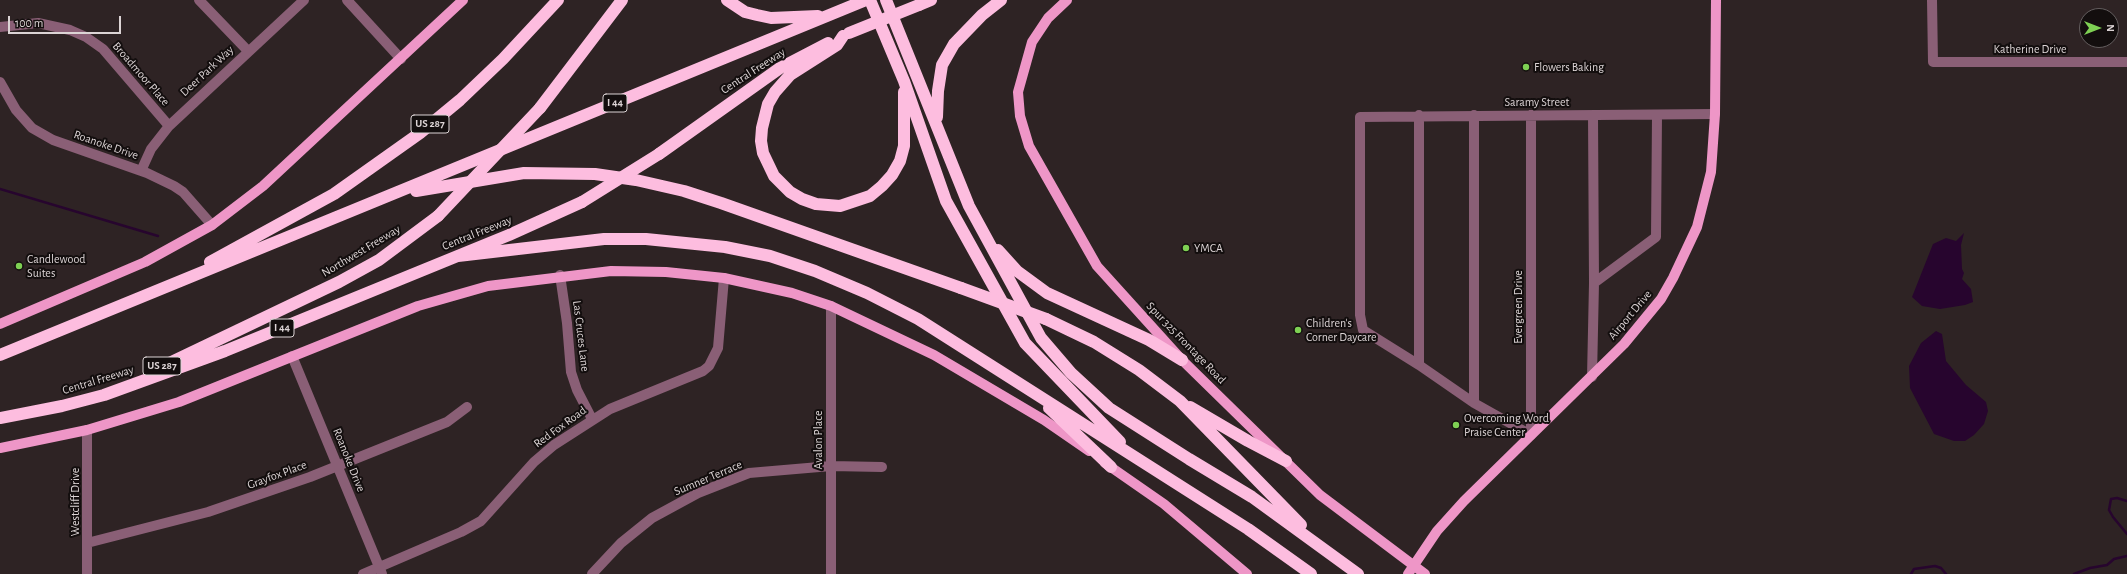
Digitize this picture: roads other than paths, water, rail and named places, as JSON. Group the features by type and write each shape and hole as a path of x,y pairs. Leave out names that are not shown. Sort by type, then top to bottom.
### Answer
{"highway":[{"name":"US 287","path":"160,289 334,194 381,161 460,100 503,59 558,0"},
{"name":"Northwest Freeway","path":"104,395 219,337 339,282 379,260 438,216 540,108 622,0"},
{"path":"727,0 745,12 771,18 826,16"},
{"name":"Central Freeway","path":"0,355 866,0"},
{"path":"870,0 904,81 946,201 1025,343 1134,457"},
{"path":"886,0 938,124 970,206 1041,338 1071,373 1109,408 1252,497 1358,574"},
{"name":"Central Freeway","path":"0,418 62,406 104,395 225,351 544,220 582,202 659,154 780,68 846,35 931,0"},
{"path":"938,124 938,90 942,65 958,39 982,15 1001,0"},
{"path":"846,35 837,45 790,75 775,92 768,104 762,128 761,141 763,153 774,176 790,192 802,199 816,204 840,206 870,196 882,186 892,175 900,161 904,146 904,81"},
{"path":"389,196 524,173 572,173 613,176 684,191 1046,319 1094,342 1139,370 1180,401 1286,461"},
{"path":"982,230 1017,271 1047,293 1149,340 1182,360"},
{"path":"458,256 604,239 646,239 725,247 770,256 815,271 867,293 918,319 1248,529 1311,574"},
{"path":"1028,388 1111,467"},
{"path":"1180,401 1324,549"}],"main road":[{"path":"0,324 145,262 212,225 263,186 464,0"},
{"name":"Spur 325 Frontage Road","path":"1067,0 1048,18 1032,42 1023,69 1018,92 1020,116 1028,146 1097,266 1182,360 1320,495 1411,570 1425,574"},
{"name":"Airport Drive","path":"1411,570 1438,531 1473,490 1592,377 1624,344 1661,299 1686,253 1697,227 1710,172 1715,114 1716,0"},
{"path":"0,448 87,430 179,402 418,306 488,286 560,275 611,270 666,272 724,278 792,293 830,306 934,355 1044,420 1164,504 1247,574"}],"street":[{"path":"199,0 248,50"},
{"name":"Deer Park Way","path":"141,171 151,149 169,126 248,50 304,0"},
{"path":"347,0 400,58"},
{"name":"Katherine Drive","path":"1932,0 1932,62 2127,62"},
{"name":"Broadmoor Place","path":"0,27 38,23 70,30 86,37 103,49 169,126"},
{"name":"Roanoke Drive","path":"0,82 16,110 32,128 42,135 157,177 183,192 212,225"},
{"path":"1594,283 1649,244 1656,237 1657,114"},
{"name":"Saramy Street","path":"1419,365 1363,330 1360,315 1360,117 1715,114"},
{"path":"1474,115 1474,403"},
{"name":"Evergreen Drive","path":"1531,115 1531,435"},
{"path":"1592,377 1594,283 1593,115"},
{"path":"1419,116 1419,365 1474,403 1531,435"},
{"name":"Las Cruces Lane","path":"560,275 567,323 571,372 577,390 592,419"},
{"name":"Red Fox Road","path":"363,574 380,570 462,532 481,521 534,462 554,445 592,419 621,404 702,371 709,366 718,348 724,278"},
{"name":"Avalon Place","path":"830,306 831,574"},
{"name":"Roanoke Drive","path":"292,356 380,570"},
{"name":"Grayfox Place","path":"87,543 208,512 337,466 447,422 467,407"},
{"name":"Westcliff Drive","path":"87,430 87,574"},
{"name":"Sumner Terrace","path":"592,574 621,544 652,518 698,493 749,473 830,466 882,467"}],"waterway":[{"path":"0,189 158,236"},
{"path":"2127,501 2117,498 2111,499 2109,510 2127,534"},
{"path":"2074,574 2090,568 2107,565 2114,559 2127,556"},
{"path":"1911,574 1914,569 1935,566 1941,568 1946,574"}],"place":[{"name":"Flowers Baking","path":"1526,67"},
{"name":"YMCA","path":"1186,248"},
{"name":"Candlewood Suites","path":"19,266"},
{"name":"Children's Corner Daycare","path":"1298,330"},
{"name":"Overcoming Word Praise Center","path":"1456,425"}]}
